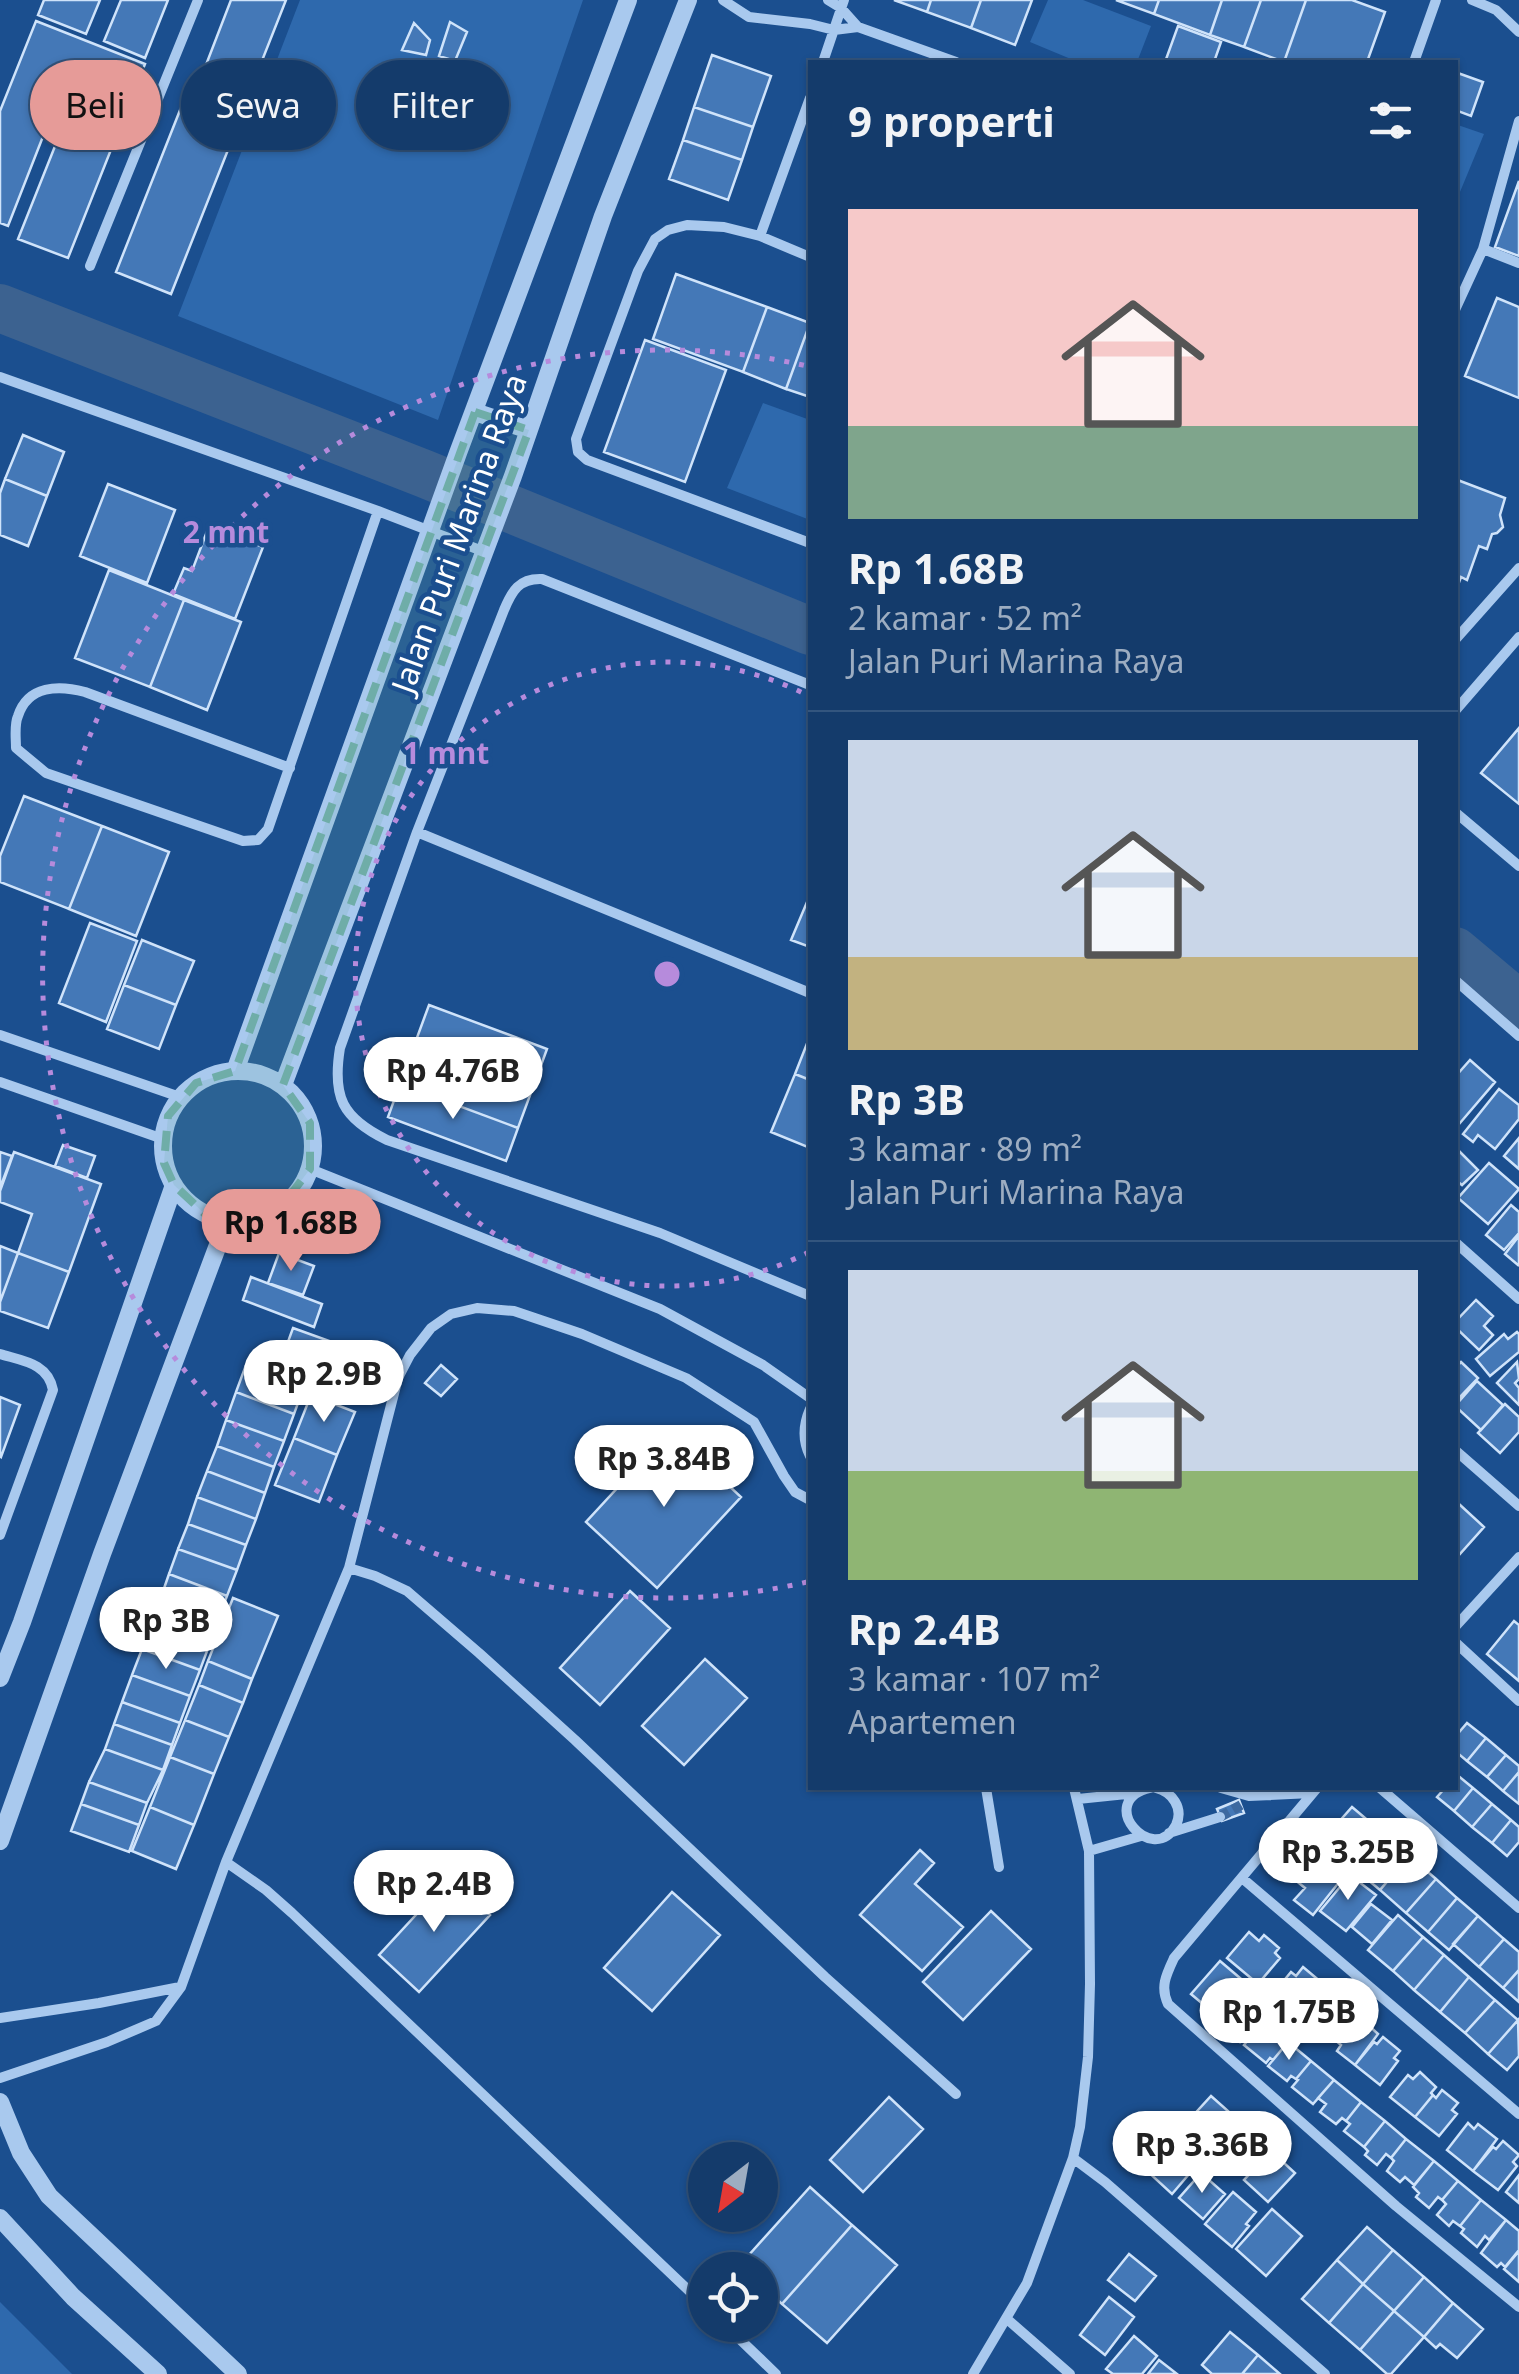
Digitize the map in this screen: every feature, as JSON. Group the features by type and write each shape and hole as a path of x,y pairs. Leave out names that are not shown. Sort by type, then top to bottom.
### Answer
{"street":[{"path":"90,266 198,0"},
{"name":"Jalan Puri Marina Raya","path":"236,1071 458,453 628,0"},
{"name":"Jalan Puri Marina Raya","path":"282,1086 485,552 603,216 688,0"},
{"path":"722,0 750,17 834,30 858,27 950,60"},
{"path":"828,0 842,4 858,27"},
{"path":"1415,60 1436,0"},
{"path":"1472,0 1496,10 1519,32"},
{"path":"823,60 842,4"},
{"path":"760,236 808,104"},
{"path":"1458,303 1482,249 1519,122"},
{"path":"808,256 760,236 724,227 687,225 654,239 638,271 576,439 578,452 587,460 808,542"},
{"path":"1482,249 1519,263"},
{"path":"0,378 485,552"},
{"path":"474,412 529,430"},
{"path":"290,768 65,686 32,694 16,719 16,748 46,774 242,841 258,840 268,829 290,768 378,512"},
{"path":"1458,637 1519,568"},
{"path":"808,684 542,579 521,582 508,600 416,832 340,1048 335,1077 345,1109 364,1129 386,1140 660,1233 808,1295"},
{"path":"1458,707 1519,636"},
{"path":"1458,815 1519,866"},
{"path":"416,832 808,992"},
{"path":"1458,983 1519,1036"},
{"path":"0,1035 180,1097"},
{"path":"236,1071 260,1074 282,1086 299,1102 310,1123 314,1146 310,1169 298,1192 278,1210 254,1220 227,1221 188,1202 174,1185 164,1163 163,1139 168,1116 180,1097 215,1074 236,1071"},
{"path":"0,1082 163,1139"},
{"path":"310,1169 660,1308 763,1365 808,1397"},
{"path":"0,1678 174,1185"},
{"path":"0,1841 227,1221"},
{"path":"1458,1245 1519,1299"},
{"path":"0,2078 156,2021 181,1987 226,1862 349,1568 398,1378 431,1328 451,1314 476,1308 514,1310 686,1378 754,1422 795,1492 808,1499"},
{"path":"0,1354 40,1366 50,1377 53,1390 0,1535"},
{"path":"808,1413 804,1445 808,1452"},
{"path":"1458,1453 1519,1506"},
{"path":"1458,1624 1519,1556"},
{"path":"349,1568 407,1592 480,1653 826,1978 956,2094"},
{"path":"1458,1645 1519,1701"},
{"path":"986,1790 999,1868"},
{"path":"973,2374 1028,2282 1080,2127 1088,2057 1089,1851 1076,1793 1149,1790"},
{"path":"1161,1790 1172,1796 1177,1805 1176,1825 1169,1833"},
{"path":"1225,1790 1245,1800 1314,1790"},
{"path":"1314,1790 1174,1958 1164,1978 1163,1994 1168,2004 1396,2206 1519,2307"},
{"path":"1382,1790 1519,1908"},
{"path":"1136,1793 1129,1801 1128,1821 1141,1836 1160,1838 1220,1818"},
{"path":"1089,1851 1141,1836"},
{"path":"226,1862 292,1913 688,2290"},
{"path":"1242,1878 1519,2114"},
{"path":"0,2018 181,1987"},
{"path":"0,2102 21,2153 49,2196 238,2374"},
{"path":"1072,2158 1105,2182 1325,2374"},
{"path":"0,2218 74,2297 158,2374"},
{"path":"1008,2319 1070,2374"},
{"path":"743,2342 776,2374"}],"highlighted area":[{"path":"475,412 529,430 283,1085 310,1123 310,1169 279,1210 254,1220 206,1215 174,1185 164,1163 168,1116 196,1083 235,1071"}],"shaded area":[{"path":"300,0 583,0 438,420 178,316 242,150 336,150 336,60 277,60"},
{"path":"1048,0 1083,0 1151,26 1138,60 1073,60 1030,42"},
{"path":"1458,125 1484,134 1458,197"},
{"path":"763,403 808,419 808,519 727,488"},
{"path":"0,2302 72,2374 0,2374"}],"building":[{"path":"44,0 100,0 86,34 38,15"},
{"path":"121,0 168,0 145,58 104,41"},
{"path":"231,0 286,0 262,60 208,60"},
{"path":"894,0 931,0 927,12"},
{"path":"931,0 981,0 971,28 927,12"},
{"path":"981,0 1032,0 1015,45 971,28"},
{"path":"1116,0 1159,0 1154,14"},
{"path":"1159,0 1222,0 1210,35 1154,14"},
{"path":"1222,0 1261,0 1244,47 1210,35"},
{"path":"1261,0 1306,0 1285,60 1244,47"},
{"path":"1306,0 1352,0 1385,12 1368,60 1285,60"},
{"path":"36,21 135,60 30,60 30,150 38,150 8,226 0,223 0,111"},
{"path":"450,22 467,32 455,60 439,56"},
{"path":"414,23 430,40 426,55 402,50"},
{"path":"1178,26 1221,42 1215,60 1166,60"},
{"path":"712,55 771,76 753,127 694,107"},
{"path":"1458,73 1483,82 1471,116 1458,111"},
{"path":"694,107 753,127 742,160 683,140"},
{"path":"181,108 181,150 228,150 171,294 116,272"},
{"path":"683,140 742,160 728,200 669,179"},
{"path":"53,150 111,150 68,258 18,239"},
{"path":"1519,181 1519,256 1495,247"},
{"path":"676,274 767,307 743,372 653,339"},
{"path":"1497,298 1519,307 1519,398 1465,376"},
{"path":"767,307 808,322 786,389 743,372"},
{"path":"808,328 808,396 786,389"},
{"path":"645,340 726,370 685,482 604,452"},
{"path":"23,435 64,452 47,496 5,479"},
{"path":"5,479 47,496 28,546 0,535 0,493"},
{"path":"1458,480 1505,498 1500,515 1503,527 1492,534 1487,549 1479,546 1467,580 1461,577 1458,585"},
{"path":"108,484 175,510 147,583 80,556"},
{"path":"209,526 263,547 235,619 173,594 184,568 192,571"},
{"path":"109,570 184,600 150,687 75,658"},
{"path":"184,600 241,622 207,710 150,687"},
{"path":"1519,728 1519,804 1481,773"},
{"path":"24,796 102,826 69,909 0,882 0,856"},
{"path":"102,826 169,852 136,936 69,909"},
{"path":"808,900 808,946 791,940"},
{"path":"90,923 137,941 106,1022 59,1003"},
{"path":"142,940 194,961 176,1005 124,985"},
{"path":"124,985 176,1005 159,1049 107,1029"},
{"path":"429,1005 547,1049 518,1128 400,1084"},
{"path":"808,1041 808,1079 795,1074"},
{"path":"1470,1060 1495,1082 1460,1123 1458,1121 1458,1074"},
{"path":"795,1074 808,1079 808,1147 771,1132"},
{"path":"400,1084 518,1128 506,1161 388,1117"},
{"path":"1499,1089 1519,1105 1519,1119 1495,1149 1478,1135 1473,1142 1463,1134"},
{"path":"1519,1138 1519,1169 1504,1156"},
{"path":"63,1145 95,1156 87,1178 55,1166"},
{"path":"1458,1150 1478,1170 1462,1185 1458,1182"},
{"path":"0,1152 12,1156 0,1188"},
{"path":"14,1152 101,1184 69,1272 18,1253 32,1214 0,1202"},
{"path":"1489,1163 1519,1189 1488,1224 1458,1198"},
{"path":"1511,1205 1519,1212 1519,1233 1504,1250 1486,1235"},
{"path":"1519,1236 1519,1263 1518,1265 1505,1254"},
{"path":"0,1246 18,1253 0,1302"},
{"path":"18,1253 69,1272 48,1328 0,1311"},
{"path":"279,1253 314,1266 303,1295 268,1283"},
{"path":"251,1277 322,1304 314,1327 243,1300"},
{"path":"1476,1300 1493,1316 1484,1326 1493,1335 1479,1350 1458,1330 1458,1319"},
{"path":"293,1328 343,1346 330,1379 281,1361"},
{"path":"1517,1332 1519,1352 1490,1376 1476,1359 1504,1334 1508,1339"},
{"path":"1461,1362 1478,1378 1458,1399"},
{"path":"1517,1362 1519,1379 1515,1383 1519,1388 1519,1405 1497,1383"},
{"path":"246,1365 304,1387 294,1414 236,1392"},
{"path":"441,1365 457,1379 441,1396 425,1383"},
{"path":"1477,1381 1503,1405 1481,1430 1458,1409 1458,1403"},
{"path":"236,1392 294,1414 284,1441 226,1420"},
{"path":"311,1395 355,1412 337,1455 294,1438"},
{"path":"0,1397 20,1405 1,1457 0,1456"},
{"path":"1505,1404 1519,1417 1519,1432 1500,1453 1478,1433"},
{"path":"226,1420 284,1441 274,1467 217,1446"},
{"path":"670,1431 741,1497 657,1588 586,1522"},
{"path":"294,1438 337,1455 319,1502 275,1485"},
{"path":"217,1446 274,1467 265,1493 207,1471"},
{"path":"207,1471 265,1493 256,1519 197,1497"},
{"path":"197,1497 256,1519 246,1545 188,1524"},
{"path":"1458,1505 1484,1527 1459,1555 1458,1554"},
{"path":"188,1524 246,1545 237,1570 178,1549"},
{"path":"178,1549 237,1570 227,1596 169,1574"},
{"path":"169,1574 227,1596 217,1622 160,1600"},
{"path":"630,1591 670,1628 600,1705 560,1668"},
{"path":"233,1598 278,1616 252,1679 208,1661"},
{"path":"160,1600 217,1622 210,1643 152,1621"},
{"path":"152,1621 210,1643 200,1670 142,1649"},
{"path":"1514,1621 1519,1625 1519,1681 1487,1654"},
{"path":"142,1649 200,1670 190,1696 132,1675"},
{"path":"705,1659 747,1698 684,1765 642,1726"},
{"path":"208,1661 252,1679 243,1703 199,1685"},
{"path":"132,1675 190,1696 180,1723 122,1702"},
{"path":"199,1685 243,1703 229,1737 185,1720"},
{"path":"122,1702 180,1723 172,1745 114,1724"},
{"path":"185,1720 229,1737 214,1774 170,1757"},
{"path":"1467,1723 1486,1738 1467,1761 1458,1754 1458,1734"},
{"path":"114,1724 172,1745 163,1770 105,1749"},
{"path":"1486,1738 1506,1755 1487,1777 1467,1761"},
{"path":"105,1749 163,1770 147,1803 89,1782"},
{"path":"1506,1755 1519,1766 1519,1772 1503,1791 1487,1777"},
{"path":"170,1757 214,1774 194,1825 150,1807"},
{"path":"1519,1772 1519,1804 1503,1791"},
{"path":"1458,1776 1473,1788 1454,1811 1437,1797 1443,1790 1458,1790"},
{"path":"89,1782 147,1803 139,1825 81,1804"},
{"path":"1473,1788 1492,1804 1472,1827 1454,1811"},
{"path":"1239,1800 1244,1813 1222,1821 1217,1809"},
{"path":"81,1804 139,1825 129,1852 71,1831"},
{"path":"1492,1804 1511,1820 1492,1843 1472,1827"},
{"path":"150,1807 194,1825 176,1869 132,1851"},
{"path":"1352,1807 1385,1835 1355,1869 1323,1840"},
{"path":"1511,1820 1519,1827 1519,1842 1507,1856 1492,1843"},
{"path":"1385,1835 1409,1856 1380,1890 1355,1869"},
{"path":"920,1850 934,1863 915,1884 963,1927 922,1971 860,1915"},
{"path":"1315,1853 1344,1876 1313,1915 1294,1900 1305,1888 1294,1879"},
{"path":"1409,1856 1436,1879 1406,1913 1380,1890"},
{"path":"1350,1875 1376,1895 1346,1931 1320,1911"},
{"path":"450,1878 490,1915 419,1992 379,1955"},
{"path":"1436,1879 1457,1898 1428,1932 1406,1913"},
{"path":"672,1892 720,1935 652,2011 604,1968"},
{"path":"1457,1898 1478,1916 1449,1950 1428,1932"},
{"path":"1371,1904 1392,1920 1372,1944 1352,1927"},
{"path":"991,1911 1031,1949 963,2020 923,1982"},
{"path":"1398,1915 1423,1937 1393,1971 1368,1950"},
{"path":"1478,1916 1504,1939 1479,1967 1453,1944"},
{"path":"1249,1932 1259,1941 1264,1935 1279,1948 1275,1953 1280,1958 1258,1984 1227,1958"},
{"path":"1423,1937 1444,1955 1414,1990 1393,1971"},
{"path":"1504,1939 1519,1952 1519,1970 1503,1988 1479,1967"},
{"path":"1444,1955 1469,1977 1440,2012 1414,1990"},
{"path":"1220,1961 1254,1990 1230,2018 1221,2010 1216,2015 1191,1994"},
{"path":"1303,1967 1322,1983 1296,2014 1272,1995 1291,1972 1296,1976"},
{"path":"1519,1970 1519,2002 1503,1988"},
{"path":"1469,1977 1495,2000 1465,2033 1440,2012"},
{"path":"1322,1983 1341,2000 1333,2007 1339,2012 1321,2035 1296,2014"},
{"path":"1495,2000 1518,2020 1488,2054 1465,2033"},
{"path":"1246,2008 1263,2022 1248,2040 1245,2037 1240,2042 1227,2031"},
{"path":"1518,2020 1519,2056 1507,2070 1488,2054"},
{"path":"1349,2021 1357,2029 1364,2021 1378,2034 1355,2065 1337,2051 1341,2045 1334,2039"},
{"path":"1263,2022 1288,2042 1266,2063 1244,2045"},
{"path":"1383,2037 1400,2051 1394,2058 1398,2061 1380,2085 1355,2065"},
{"path":"1288,2042 1311,2061 1296,2079 1291,2076 1287,2081 1268,2066"},
{"path":"1311,2061 1334,2080 1313,2104 1292,2087"},
{"path":"1420,2072 1436,2087 1415,2117 1390,2097 1408,2075 1413,2079"},
{"path":"1334,2080 1361,2102 1346,2121 1342,2118 1336,2124 1320,2112 1326,2104 1318,2098"},
{"path":"1442,2090 1458,2103 1452,2110 1457,2114 1439,2136 1415,2117"},
{"path":"1211,2096 1237,2119 1216,2142 1190,2119"},
{"path":"889,2097 923,2129 863,2192 830,2160"},
{"path":"1361,2102 1385,2121 1364,2147 1344,2131 1350,2124 1346,2121"},
{"path":"1385,2121 1406,2139 1391,2158 1386,2154 1377,2165 1365,2155 1368,2151 1364,2147"},
{"path":"1468,2123 1474,2129 1478,2124 1497,2139 1473,2171 1447,2150"},
{"path":"1247,2127 1266,2147 1243,2168 1225,2148"},
{"path":"1406,2139 1434,2161 1414,2185 1405,2177 1400,2182 1387,2171 1394,2161 1391,2158"},
{"path":"1173,2140 1195,2160 1186,2170 1190,2173 1172,2194 1146,2170"},
{"path":"1503,2141 1519,2155 1513,2162 1517,2166 1498,2190 1473,2171"},
{"path":"1271,2151 1295,2173 1268,2202 1244,2180"},
{"path":"1434,2161 1458,2181 1442,2200 1438,2197 1429,2208 1416,2197 1419,2193 1413,2187"},
{"path":"1201,2173 1225,2194 1203,2219 1179,2198"},
{"path":"1519,2175 1519,2203 1506,2192"},
{"path":"1458,2181 1481,2200 1460,2226 1453,2221 1449,2226 1437,2215 1446,2204 1442,2200"},
{"path":"810,2187 852,2225 782,2304 778,2300 778,2252 752,2252 770,2232 778,2232 778,2223"},
{"path":"1233,2192 1256,2212 1232,2247 1205,2224"},
{"path":"1481,2200 1506,2220 1489,2240 1485,2236 1477,2247 1461,2233 1464,2229 1460,2226"},
{"path":"1272,2209 1302,2236 1266,2276 1236,2249"},
{"path":"1506,2220 1519,2231 1519,2250 1505,2267 1501,2263 1497,2267 1481,2253"},
{"path":"852,2225 897,2265 827,2343 782,2304"},
{"path":"1367,2227 1393,2250 1363,2284 1337,2260"},
{"path":"1393,2250 1424,2277 1394,2311 1363,2284"},
{"path":"1519,2251 1519,2282 1504,2269"},
{"path":"1129,2254 1156,2276 1135,2301 1108,2280"},
{"path":"1337,2260 1363,2284 1329,2323 1302,2299"},
{"path":"1424,2277 1453,2303 1424,2337 1394,2311"},
{"path":"1363,2284 1394,2311 1360,2350 1329,2323"},
{"path":"1109,2297 1134,2317 1105,2355 1080,2335"},
{"path":"1453,2303 1483,2329 1457,2358 1424,2337"},
{"path":"1394,2311 1424,2337 1387,2374 1360,2350"},
{"path":"1230,2332 1258,2355 1242,2374 1212,2374 1202,2365"},
{"path":"1134,2336 1157,2356 1142,2374 1113,2374 1106,2369"},
{"path":"1258,2355 1280,2374 1242,2374"},
{"path":"1159,2360 1177,2374 1148,2374"}],"waterway":[{"path":"0,308 425,474 808,630"},
{"path":"1458,954 1519,1005"}],"tunnel":[{"path":"1220,1817 1241,1805"}]}
